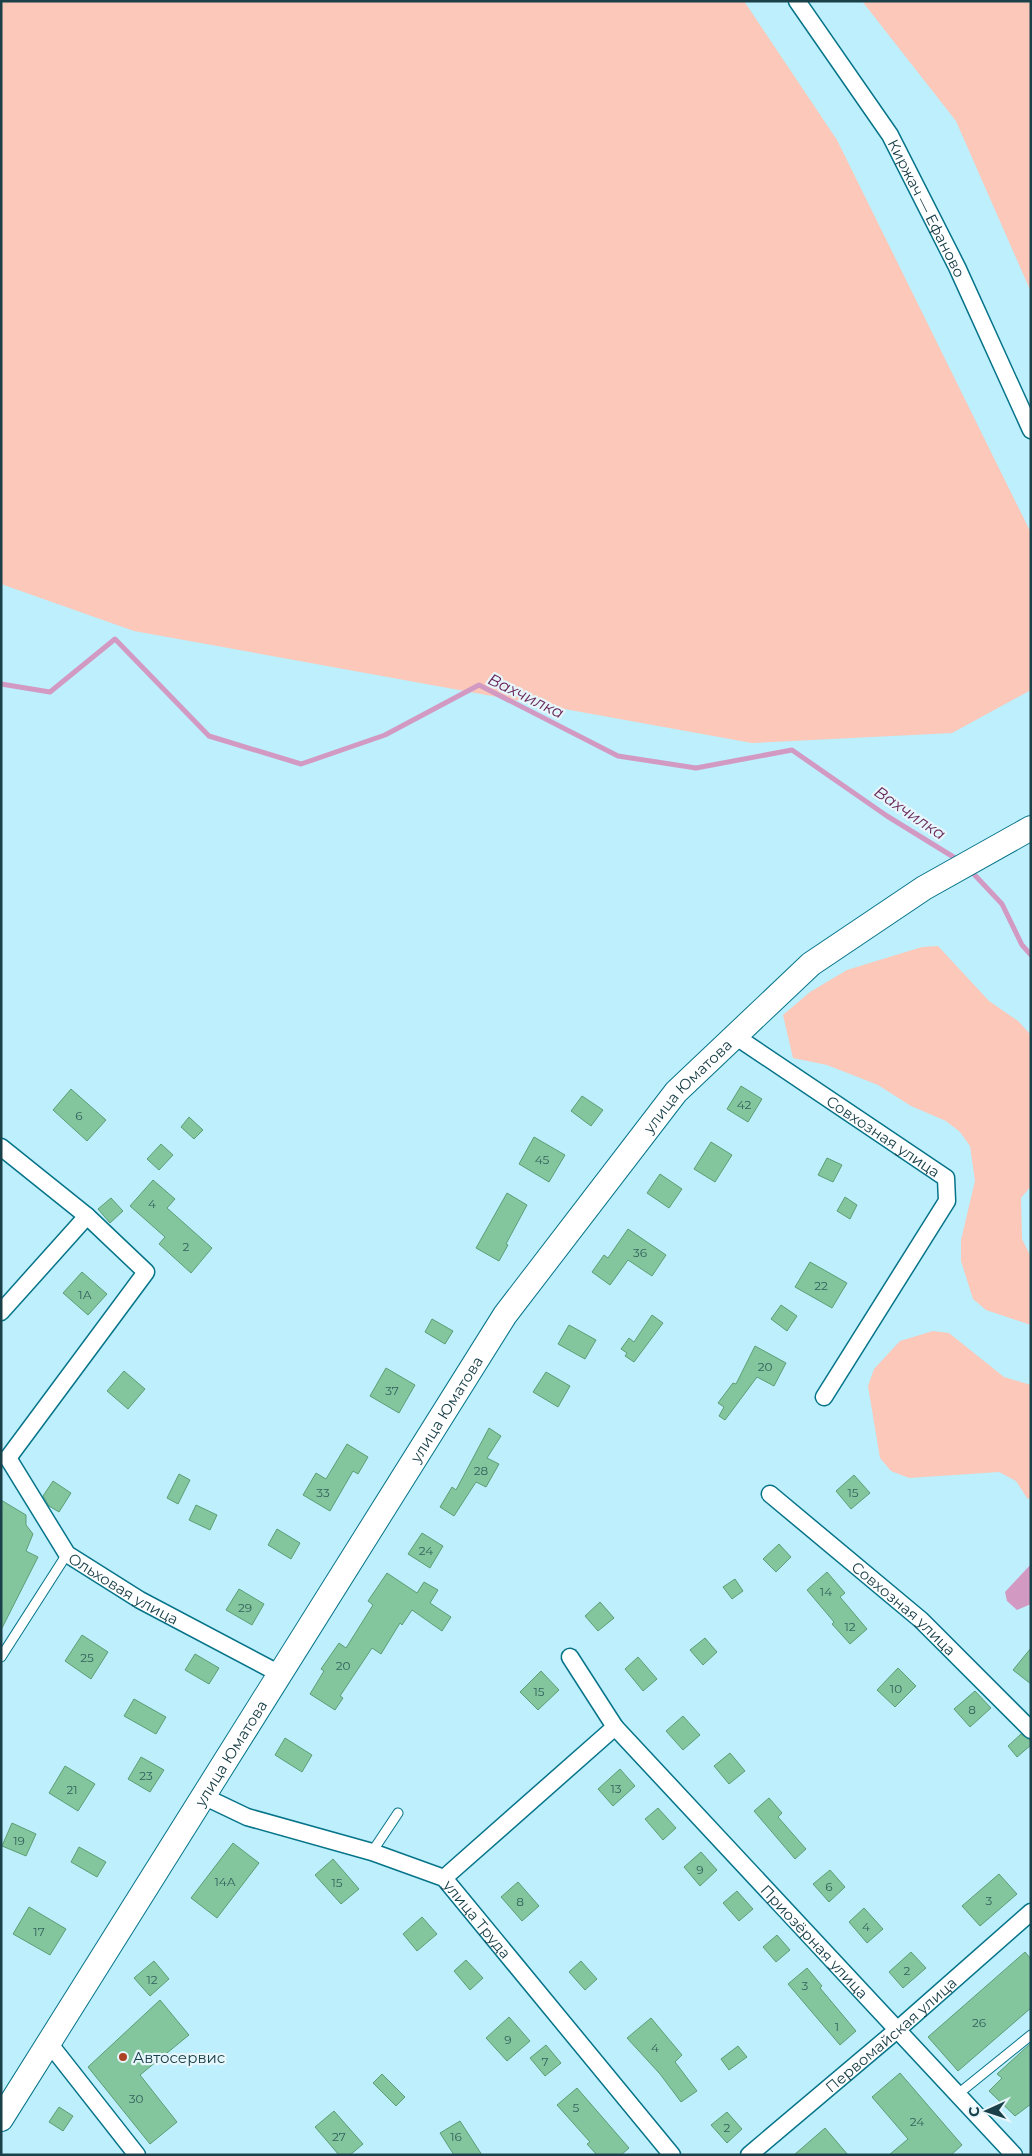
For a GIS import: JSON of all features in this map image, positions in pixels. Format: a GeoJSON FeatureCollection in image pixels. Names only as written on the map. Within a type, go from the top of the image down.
{"type":"FeatureCollection","features":[{"type":"Feature","properties":{"kind":"main road","name":"улица Юматова"},"geometry":{"type":"LineString","coordinates":[[1,2119],[505,1315],[676,1092],[811,964],[924,888],[1031,828]]}},
{"type":"Feature","properties":{"kind":"street","name":"Киржач — Ефаново"},"geometry":{"type":"LineString","coordinates":[[797,1],[890,134],[958,267],[1031,430]]}},
{"type":"Feature","properties":{"kind":"street","name":"Совхозная улица"},"geometry":{"type":"LineString","coordinates":[[735,1036],[946,1178],[946,1201],[824,1397]]}},
{"type":"Feature","properties":{"kind":"street"},"geometry":{"type":"LineString","coordinates":[[1,1147],[87,1216],[146,1272],[5,1456]]}},
{"type":"Feature","properties":{"kind":"street"},"geometry":{"type":"LineString","coordinates":[[1,1312],[87,1216]]}},
{"type":"Feature","properties":{"kind":"street","name":"Ольховая улица"},"geometry":{"type":"LineString","coordinates":[[5,1456],[67,1554],[140,1600],[280,1674]]}},
{"type":"Feature","properties":{"kind":"street","name":"Совхозная улица"},"geometry":{"type":"LineString","coordinates":[[770,1494],[921,1620],[1031,1730]]}},
{"type":"Feature","properties":{"kind":"street","name":"Приозёрная улица"},"geometry":{"type":"LineString","coordinates":[[570,1657],[615,1727],[1014,2155]]}},
{"type":"Feature","properties":{"kind":"street"},"geometry":{"type":"LineString","coordinates":[[444,1878],[615,1727]]}},
{"type":"Feature","properties":{"kind":"street","name":"улица Труда"},"geometry":{"type":"LineString","coordinates":[[203,1796],[247,1817],[372,1852],[444,1878],[672,2155]]}},
{"type":"Feature","properties":{"kind":"street","name":"Первомайская улица"},"geometry":{"type":"LineString","coordinates":[[749,2155],[897,2030],[1031,1912]]}},
{"type":"Feature","properties":{"kind":"street"},"geometry":{"type":"LineString","coordinates":[[48,2042],[137,2155]]}},
{"type":"Feature","properties":{"kind":"lane"},"geometry":{"type":"LineString","coordinates":[[1,1657],[67,1554]]}},
{"type":"Feature","properties":{"kind":"lane"},"geometry":{"type":"LineString","coordinates":[[372,1852],[398,1813]]}},
{"type":"Feature","properties":{"kind":"lane"},"geometry":{"type":"LineString","coordinates":[[958,2094],[1031,2035]]}},
{"type":"Feature","properties":{"kind":"shaded area"},"geometry":{"type":"Polygon","coordinates":[[[3,1],[744,1],[837,140],[1031,533],[1031,690],[952,733],[752,743],[134,631],[1,584],[1,3],[3,1]]]}},
{"type":"Feature","properties":{"kind":"shaded area"},"geometry":{"type":"Polygon","coordinates":[[[862,1],[1031,1],[1031,292],[956,121],[862,1]]]}},
{"type":"Feature","properties":{"kind":"shaded area"},"geometry":{"type":"Polygon","coordinates":[[[938,946],[989,1001],[1018,1021],[1031,1035],[1031,1186],[1021,1198],[1022,1239],[1031,1257],[1031,1325],[986,1310],[973,1299],[961,1261],[961,1240],[975,1181],[970,1146],[960,1132],[946,1121],[911,1106],[878,1085],[827,1065],[793,1058],[783,1015],[810,992],[847,970],[922,947],[938,946]]]}},
{"type":"Feature","properties":{"kind":"shaded area"},"geometry":{"type":"Polygon","coordinates":[[[933,1331],[949,1333],[1004,1377],[1031,1385],[1031,1500],[1027,1498],[1016,1481],[999,1472],[909,1478],[891,1471],[880,1458],[868,1386],[874,1369],[900,1341],[933,1331]]]}},
{"type":"Feature","properties":{"kind":"shaded area"},"geometry":{"type":"Polygon","coordinates":[[[1031,1564],[1031,1604],[1017,1610],[1007,1601],[1005,1592],[1031,1564]]]}},
{"type":"Feature","properties":{"kind":"building"},"geometry":{"type":"Polygon","coordinates":[[[741,1086],[762,1099],[748,1122],[727,1109],[741,1086]]]}},
{"type":"Feature","properties":{"kind":"building"},"geometry":{"type":"Polygon","coordinates":[[[71,1089],[106,1120],[87,1141],[53,1110],[71,1089]]]}},
{"type":"Feature","properties":{"kind":"building"},"geometry":{"type":"Polygon","coordinates":[[[582,1096],[603,1110],[591,1126],[571,1111],[582,1096]]]}},
{"type":"Feature","properties":{"kind":"building"},"geometry":{"type":"Polygon","coordinates":[[[189,1117],[203,1130],[194,1139],[181,1127],[189,1117]]]}},
{"type":"Feature","properties":{"kind":"building"},"geometry":{"type":"Polygon","coordinates":[[[534,1137],[565,1155],[549,1182],[519,1164],[534,1137]]]}},
{"type":"Feature","properties":{"kind":"building"},"geometry":{"type":"Polygon","coordinates":[[[711,1142],[732,1155],[715,1182],[694,1169],[711,1142]]]}},
{"type":"Feature","properties":{"kind":"building"},"geometry":{"type":"Polygon","coordinates":[[[161,1144],[173,1155],[159,1170],[147,1159],[161,1144]]]}},
{"type":"Feature","properties":{"kind":"building"},"geometry":{"type":"Polygon","coordinates":[[[827,1158],[842,1165],[833,1182],[818,1175],[827,1158]]]}},
{"type":"Feature","properties":{"kind":"building"},"geometry":{"type":"Polygon","coordinates":[[[660,1174],[682,1189],[669,1208],[647,1193],[660,1174]]]}},
{"type":"Feature","properties":{"kind":"building"},"geometry":{"type":"Polygon","coordinates":[[[153,1180],[175,1199],[167,1208],[212,1248],[191,1273],[159,1244],[165,1237],[130,1206],[153,1180]]]}},
{"type":"Feature","properties":{"kind":"building"},"geometry":{"type":"Polygon","coordinates":[[[507,1193],[527,1205],[499,1261],[476,1248],[507,1193]]]}},
{"type":"Feature","properties":{"kind":"building"},"geometry":{"type":"Polygon","coordinates":[[[845,1197],[857,1205],[850,1219],[837,1211],[845,1197]]]}},
{"type":"Feature","properties":{"kind":"building"},"geometry":{"type":"Polygon","coordinates":[[[111,1198],[123,1211],[110,1223],[98,1209],[111,1198]]]}},
{"type":"Feature","properties":{"kind":"building"},"geometry":{"type":"Polygon","coordinates":[[[628,1229],[666,1255],[652,1276],[628,1260],[610,1285],[592,1272],[604,1255],[608,1258],[628,1229]]]}},
{"type":"Feature","properties":{"kind":"building"},"geometry":{"type":"Polygon","coordinates":[[[810,1262],[847,1283],[832,1308],[795,1287],[810,1262]]]}},
{"type":"Feature","properties":{"kind":"building"},"geometry":{"type":"Polygon","coordinates":[[[82,1272],[107,1294],[88,1315],[63,1293],[82,1272]]]}},
{"type":"Feature","properties":{"kind":"building"},"geometry":{"type":"Polygon","coordinates":[[[781,1305],[797,1316],[787,1331],[771,1319],[781,1305]]]}},
{"type":"Feature","properties":{"kind":"building"},"geometry":{"type":"Polygon","coordinates":[[[652,1315],[663,1323],[634,1362],[625,1356],[627,1353],[621,1349],[629,1338],[634,1342],[652,1315]]]}},
{"type":"Feature","properties":{"kind":"building"},"geometry":{"type":"Polygon","coordinates":[[[432,1319],[453,1331],[445,1344],[425,1332],[432,1319]]]}},
{"type":"Feature","properties":{"kind":"building"},"geometry":{"type":"Polygon","coordinates":[[[569,1325],[596,1340],[585,1359],[558,1344],[569,1325]]]}},
{"type":"Feature","properties":{"kind":"building"},"geometry":{"type":"Polygon","coordinates":[[[755,1346],[786,1363],[774,1386],[757,1377],[725,1420],[719,1416],[724,1407],[718,1403],[733,1383],[736,1384],[755,1346]]]}},
{"type":"Feature","properties":{"kind":"building"},"geometry":{"type":"Polygon","coordinates":[[[386,1368],[415,1385],[399,1413],[370,1396],[386,1368]]]}},
{"type":"Feature","properties":{"kind":"building"},"geometry":{"type":"Polygon","coordinates":[[[124,1371],[145,1389],[128,1409],[107,1391],[124,1371]]]}},
{"type":"Feature","properties":{"kind":"building"},"geometry":{"type":"Polygon","coordinates":[[[546,1372],[570,1386],[558,1407],[533,1392],[546,1372]]]}},
{"type":"Feature","properties":{"kind":"building"},"geometry":{"type":"Polygon","coordinates":[[[489,1428],[501,1436],[487,1458],[499,1464],[486,1487],[476,1482],[454,1516],[440,1507],[452,1487],[456,1490],[489,1428]]]}},
{"type":"Feature","properties":{"kind":"building"},"geometry":{"type":"Polygon","coordinates":[[[347,1444],[368,1457],[358,1474],[353,1471],[330,1511],[303,1495],[316,1473],[326,1479],[347,1444]]]}},
{"type":"Feature","properties":{"kind":"building"},"geometry":{"type":"Polygon","coordinates":[[[179,1474],[190,1480],[178,1504],[167,1498],[179,1474]]]}},
{"type":"Feature","properties":{"kind":"building"},"geometry":{"type":"Polygon","coordinates":[[[854,1475],[870,1493],[851,1509],[836,1491],[854,1475]]]}},
{"type":"Feature","properties":{"kind":"building"},"geometry":{"type":"Polygon","coordinates":[[[53,1481],[71,1493],[59,1512],[49,1506],[43,1496],[53,1481]]]}},
{"type":"Feature","properties":{"kind":"building"},"geometry":{"type":"Polygon","coordinates":[[[1,1500],[26,1515],[26,1525],[33,1534],[26,1551],[38,1557],[1,1630],[1,1500]]]}},
{"type":"Feature","properties":{"kind":"building"},"geometry":{"type":"Polygon","coordinates":[[[196,1505],[217,1515],[210,1530],[189,1520],[196,1505]]]}},
{"type":"Feature","properties":{"kind":"building"},"geometry":{"type":"Polygon","coordinates":[[[277,1529],[300,1543],[291,1559],[268,1545],[277,1529]]]}},
{"type":"Feature","properties":{"kind":"building"},"geometry":{"type":"Polygon","coordinates":[[[422,1533],[443,1546],[430,1568],[408,1554],[422,1533]]]}},
{"type":"Feature","properties":{"kind":"building"},"geometry":{"type":"Polygon","coordinates":[[[779,1544],[791,1557],[776,1572],[763,1559],[779,1544]]]}},
{"type":"Feature","properties":{"kind":"building"},"geometry":{"type":"Polygon","coordinates":[[[827,1572],[845,1593],[840,1597],[867,1629],[850,1644],[832,1624],[834,1622],[807,1590],[827,1572]]]}},
{"type":"Feature","properties":{"kind":"building"},"geometry":{"type":"Polygon","coordinates":[[[387,1573],[417,1593],[424,1582],[438,1590],[430,1603],[451,1617],[442,1631],[412,1610],[402,1625],[400,1623],[381,1654],[372,1648],[340,1696],[343,1698],[335,1710],[310,1694],[324,1671],[321,1669],[339,1643],[346,1648],[373,1605],[368,1601],[387,1573]]]}},
{"type":"Feature","properties":{"kind":"building"},"geometry":{"type":"Polygon","coordinates":[[[735,1579],[743,1591],[732,1599],[723,1587],[735,1579]]]}},
{"type":"Feature","properties":{"kind":"building"},"geometry":{"type":"Polygon","coordinates":[[[239,1589],[264,1604],[252,1625],[226,1610],[239,1589]]]}},
{"type":"Feature","properties":{"kind":"building"},"geometry":{"type":"Polygon","coordinates":[[[600,1602],[614,1618],[598,1631],[585,1616],[600,1602]]]}},
{"type":"Feature","properties":{"kind":"building"},"geometry":{"type":"Polygon","coordinates":[[[82,1635],[108,1652],[91,1679],[65,1661],[82,1635]]]}},
{"type":"Feature","properties":{"kind":"building"},"geometry":{"type":"Polygon","coordinates":[[[705,1638],[717,1652],[703,1665],[690,1650],[705,1638]]]}},
{"type":"Feature","properties":{"kind":"building"},"geometry":{"type":"Polygon","coordinates":[[[1031,1648],[1031,1684],[1013,1670],[1031,1648]]]}},
{"type":"Feature","properties":{"kind":"building"},"geometry":{"type":"Polygon","coordinates":[[[195,1654],[219,1668],[209,1684],[185,1670],[195,1654]]]}},
{"type":"Feature","properties":{"kind":"building"},"geometry":{"type":"Polygon","coordinates":[[[638,1657],[657,1679],[643,1691],[625,1669],[638,1657]]]}},
{"type":"Feature","properties":{"kind":"building"},"geometry":{"type":"Polygon","coordinates":[[[898,1668],[916,1686],[895,1707],[877,1690],[898,1668]]]}},
{"type":"Feature","properties":{"kind":"building"},"geometry":{"type":"Polygon","coordinates":[[[541,1671],[559,1690],[538,1710],[520,1692],[541,1671]]]}},
{"type":"Feature","properties":{"kind":"building"},"geometry":{"type":"Polygon","coordinates":[[[975,1691],[991,1708],[970,1727],[954,1709],[975,1691]]]}},
{"type":"Feature","properties":{"kind":"building"},"geometry":{"type":"Polygon","coordinates":[[[134,1699],[166,1717],[156,1734],[124,1716],[134,1699]]]}},
{"type":"Feature","properties":{"kind":"building"},"geometry":{"type":"Polygon","coordinates":[[[683,1716],[700,1735],[683,1750],[666,1731],[683,1716]]]}},
{"type":"Feature","properties":{"kind":"building"},"geometry":{"type":"Polygon","coordinates":[[[1021,1734],[1030,1740],[1031,1745],[1017,1757],[1008,1746],[1021,1734]]]}},
{"type":"Feature","properties":{"kind":"building"},"geometry":{"type":"Polygon","coordinates":[[[285,1738],[312,1755],[302,1772],[275,1755],[285,1738]]]}},
{"type":"Feature","properties":{"kind":"building"},"geometry":{"type":"Polygon","coordinates":[[[730,1753],[745,1771],[729,1784],[714,1766],[730,1753]]]}},
{"type":"Feature","properties":{"kind":"building"},"geometry":{"type":"Polygon","coordinates":[[[141,1757],[164,1770],[150,1792],[128,1779],[141,1757]]]}},
{"type":"Feature","properties":{"kind":"building"},"geometry":{"type":"Polygon","coordinates":[[[65,1766],[95,1784],[78,1811],[49,1793],[65,1766]]]}},
{"type":"Feature","properties":{"kind":"building"},"geometry":{"type":"Polygon","coordinates":[[[620,1769],[635,1786],[613,1806],[598,1789],[620,1769]]]}},
{"type":"Feature","properties":{"kind":"building"},"geometry":{"type":"Polygon","coordinates":[[[769,1798],[782,1813],[778,1817],[806,1849],[795,1859],[754,1811],[769,1798]]]}},
{"type":"Feature","properties":{"kind":"building"},"geometry":{"type":"Polygon","coordinates":[[[658,1808],[676,1828],[663,1840],[645,1819],[658,1808]]]}},
{"type":"Feature","properties":{"kind":"building"},"geometry":{"type":"Polygon","coordinates":[[[12,1823],[36,1834],[26,1856],[2,1846],[12,1823]]]}},
{"type":"Feature","properties":{"kind":"building"},"geometry":{"type":"Polygon","coordinates":[[[233,1843],[259,1863],[217,1918],[191,1898],[233,1843]]]}},
{"type":"Feature","properties":{"kind":"building"},"geometry":{"type":"Polygon","coordinates":[[[79,1847],[106,1862],[97,1877],[71,1862],[79,1847]]]}},
{"type":"Feature","properties":{"kind":"building"},"geometry":{"type":"Polygon","coordinates":[[[701,1852],[717,1870],[700,1886],[684,1867],[701,1852]]]}},
{"type":"Feature","properties":{"kind":"building"},"geometry":{"type":"Polygon","coordinates":[[[333,1859],[359,1889],[341,1904],[315,1875],[333,1859]]]}},
{"type":"Feature","properties":{"kind":"building"},"geometry":{"type":"Polygon","coordinates":[[[830,1870],[845,1887],[829,1902],[813,1884],[830,1870]]]}},
{"type":"Feature","properties":{"kind":"building"},"geometry":{"type":"Polygon","coordinates":[[[999,1874],[1017,1894],[980,1926],[962,1906],[999,1874]]]}},
{"type":"Feature","properties":{"kind":"building"},"geometry":{"type":"Polygon","coordinates":[[[518,1882],[539,1906],[522,1921],[501,1897],[518,1882]]]}},
{"type":"Feature","properties":{"kind":"building"},"geometry":{"type":"Polygon","coordinates":[[[737,1891],[753,1909],[739,1921],[723,1903],[737,1891]]]}},
{"type":"Feature","properties":{"kind":"building"},"geometry":{"type":"Polygon","coordinates":[[[29,1907],[66,1929],[50,1955],[13,1934],[29,1907]]]}},
{"type":"Feature","properties":{"kind":"building"},"geometry":{"type":"Polygon","coordinates":[[[864,1908],[883,1929],[867,1943],[849,1922],[864,1908]]]}},
{"type":"Feature","properties":{"kind":"building"},"geometry":{"type":"Polygon","coordinates":[[[422,1917],[437,1934],[417,1951],[403,1934],[422,1917]]]}},
{"type":"Feature","properties":{"kind":"building"},"geometry":{"type":"Polygon","coordinates":[[[777,1935],[790,1950],[776,1962],[763,1947],[777,1935]]]}},
{"type":"Feature","properties":{"kind":"building"},"geometry":{"type":"Polygon","coordinates":[[[911,1952],[926,1968],[903,1988],[889,1972],[911,1952]]]}},
{"type":"Feature","properties":{"kind":"building"},"geometry":{"type":"Polygon","coordinates":[[[1025,1952],[1031,1959],[1031,2008],[958,2071],[928,2037],[1025,1952]]]}},
{"type":"Feature","properties":{"kind":"building"},"geometry":{"type":"Polygon","coordinates":[[[466,1960],[483,1978],[470,1990],[454,1971],[466,1960]]]}},
{"type":"Feature","properties":{"kind":"building"},"geometry":{"type":"Polygon","coordinates":[[[154,1961],[169,1979],[150,1996],[134,1978],[154,1961]]]}},
{"type":"Feature","properties":{"kind":"building"},"geometry":{"type":"Polygon","coordinates":[[[581,1961],[597,1979],[585,1990],[569,1972],[581,1961]]]}},
{"type":"Feature","properties":{"kind":"building"},"geometry":{"type":"Polygon","coordinates":[[[807,1968],[822,1986],[820,1988],[856,2031],[840,2045],[788,1984],[807,1968]]]}},
{"type":"Feature","properties":{"kind":"building"},"geometry":{"type":"Polygon","coordinates":[[[160,2000],[189,2035],[140,2075],[177,2122],[150,2144],[88,2067],[160,2000]]]}},
{"type":"Feature","properties":{"kind":"building"},"geometry":{"type":"Polygon","coordinates":[[[509,2017],[530,2041],[507,2061],[486,2038],[509,2017]]]}},
{"type":"Feature","properties":{"kind":"building"},"geometry":{"type":"Polygon","coordinates":[[[651,2018],[682,2055],[675,2062],[697,2091],[681,2102],[660,2074],[627,2038],[651,2018]]]}},
{"type":"Feature","properties":{"kind":"building"},"geometry":{"type":"Polygon","coordinates":[[[1031,2043],[1031,2104],[1015,2116],[989,2091],[1002,2078],[997,2074],[1031,2043]]]}},
{"type":"Feature","properties":{"kind":"building"},"geometry":{"type":"Polygon","coordinates":[[[546,2045],[561,2063],[545,2076],[530,2058],[546,2045]]]}},
{"type":"Feature","properties":{"kind":"building"},"geometry":{"type":"Polygon","coordinates":[[[738,2046],[747,2057],[729,2070],[721,2059],[738,2046]]]}},
{"type":"Feature","properties":{"kind":"building"},"geometry":{"type":"Polygon","coordinates":[[[900,2073],[962,2145],[951,2155],[889,2155],[908,2139],[872,2097],[900,2073]]]}},
{"type":"Feature","properties":{"kind":"building"},"geometry":{"type":"Polygon","coordinates":[[[382,2074],[405,2097],[396,2106],[373,2083],[382,2074]]]}},
{"type":"Feature","properties":{"kind":"building"},"geometry":{"type":"Polygon","coordinates":[[[577,2088],[629,2148],[621,2155],[597,2155],[587,2144],[590,2142],[557,2105],[577,2088]]]}},
{"type":"Feature","properties":{"kind":"building"},"geometry":{"type":"Polygon","coordinates":[[[59,2107],[73,2116],[63,2131],[49,2122],[59,2107]]]}},
{"type":"Feature","properties":{"kind":"building"},"geometry":{"type":"Polygon","coordinates":[[[334,2111],[363,2144],[350,2155],[339,2155],[315,2127],[334,2111]]]}},
{"type":"Feature","properties":{"kind":"building"},"geometry":{"type":"Polygon","coordinates":[[[727,2112],[742,2129],[727,2143],[711,2125],[727,2112]]]}},
{"type":"Feature","properties":{"kind":"building"},"geometry":{"type":"Polygon","coordinates":[[[460,2121],[482,2155],[454,2155],[440,2133],[460,2121]]]}},
{"type":"Feature","properties":{"kind":"building"},"geometry":{"type":"Polygon","coordinates":[[[825,2128],[848,2155],[794,2155],[825,2128]]]}},
{"type":"Feature","properties":{"kind":"waterway","name":"Вахчилка"},"geometry":{"type":"LineString","coordinates":[[1,684],[50,692],[115,639],[209,736],[301,764],[385,735],[479,685],[618,756],[696,768],[792,750],[887,816],[960,861]]}},
{"type":"Feature","properties":{"kind":"waterway","name":"Вахчилка"},"geometry":{"type":"LineString","coordinates":[[970,870],[1002,904],[1022,945],[1031,955]]}},
{"type":"Feature","properties":{"kind":"place","name":"Автосервис"},"geometry":{"type":"Point","coordinates":[123,2057]}}]}
